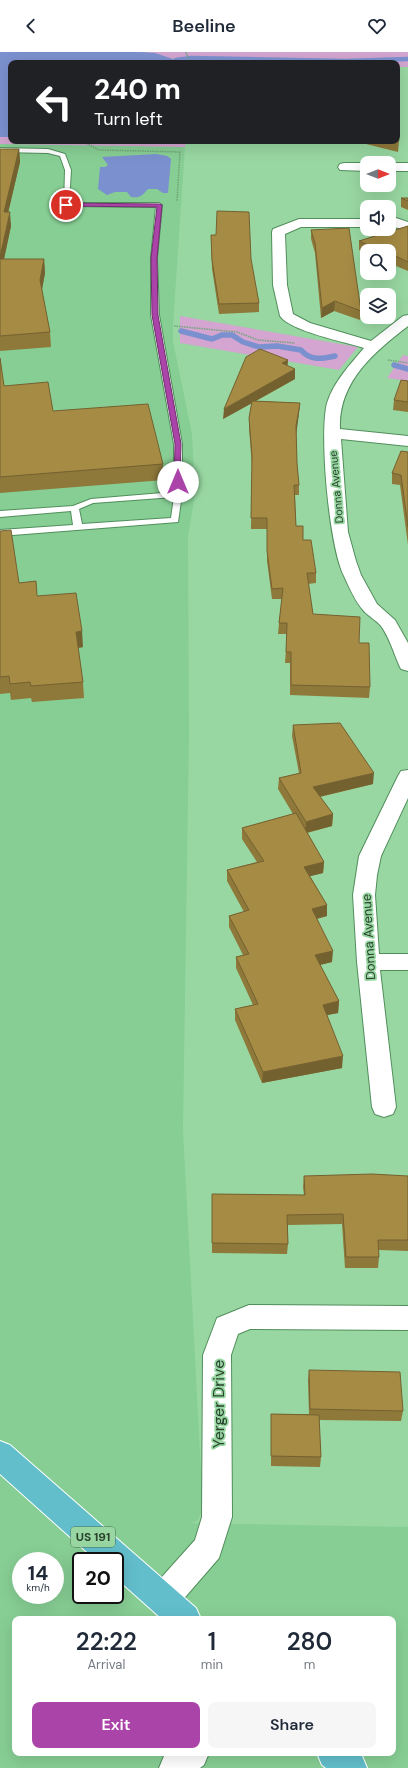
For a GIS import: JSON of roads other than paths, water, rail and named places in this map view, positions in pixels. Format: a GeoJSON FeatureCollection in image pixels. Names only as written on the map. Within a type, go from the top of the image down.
{"type":"FeatureCollection","features":[{"type":"Feature","properties":{"kind":"highway","name":"US 191"},"geometry":{"type":"LineString","coordinates":[[0,1455],[182,1616]]}},
{"type":"Feature","properties":{"kind":"highway"},"geometry":{"type":"LineString","coordinates":[[337,1756],[350,1768]]}},
{"type":"Feature","properties":{"kind":"street"},"geometry":{"type":"LineString","coordinates":[[344,167],[360,167]]}},
{"type":"Feature","properties":{"kind":"street"},"geometry":{"type":"LineString","coordinates":[[396,167],[408,167]]}},
{"type":"Feature","properties":{"kind":"street"},"geometry":{"type":"LineString","coordinates":[[396,222],[408,226]]}},
{"type":"Feature","properties":{"kind":"street"},"geometry":{"type":"LineString","coordinates":[[360,223],[299,223],[278,232],[281,298],[288,316],[305,326],[368,351]]}},
{"type":"Feature","properties":{"kind":"street","name":"Donna Avenue"},"geometry":{"type":"LineString","coordinates":[[408,319],[368,351],[342,384],[332,420],[340,532],[347,561],[352,575],[370,607],[389,624],[408,665]]}},
{"type":"Feature","properties":{"kind":"street"},"geometry":{"type":"LineString","coordinates":[[332,433],[408,441]]}},
{"type":"Feature","properties":{"kind":"street","name":"Donna Avenue"},"geometry":{"type":"LineString","coordinates":[[384,1107],[368,962],[364,895],[370,856],[408,776]]}},
{"type":"Feature","properties":{"kind":"street"},"geometry":{"type":"LineString","coordinates":[[368,962],[408,962]]}},
{"type":"Feature","properties":{"kind":"street","name":"Yerger Drive"},"geometry":{"type":"LineString","coordinates":[[163,1599],[208,1548],[218,1517],[216,1355],[227,1326],[249,1317],[408,1318]]}},
{"type":"Feature","properties":{"kind":"street"},"geometry":{"type":"LineString","coordinates":[[176,1768],[189,1756]]}},
{"type":"Feature","properties":{"kind":"lane"},"geometry":{"type":"LineString","coordinates":[[0,150],[48,151],[63,155],[68,170],[66,205],[159,205],[154,258],[155,315],[178,444],[178,494],[175,520],[0,533]]}},
{"type":"Feature","properties":{"kind":"lane"},"geometry":{"type":"LineString","coordinates":[[0,514],[75,508],[91,501],[178,494]]}},
{"type":"Feature","properties":{"kind":"lane"},"geometry":{"type":"LineString","coordinates":[[75,508],[78,528]]}},
{"type":"Feature","properties":{"kind":"water"},"geometry":{"type":"Polygon","coordinates":[[[0,52],[141,52],[155,53],[176,60],[8,60],[8,137],[0,137],[0,52]]]}},
{"type":"Feature","properties":{"kind":"water"},"geometry":{"type":"Polygon","coordinates":[[[156,154],[167,156],[171,159],[168,193],[163,193],[157,189],[148,189],[141,196],[131,197],[127,192],[115,192],[107,195],[98,189],[100,167],[105,167],[108,165],[102,157],[156,154]]]}},
{"type":"Feature","properties":{"kind":"waterway"},"geometry":{"type":"LineString","coordinates":[[176,60],[191,58],[294,60]]}},
{"type":"Feature","properties":{"kind":"waterway"},"geometry":{"type":"LineString","coordinates":[[376,60],[408,59]]}},
{"type":"Feature","properties":{"kind":"waterway"},"geometry":{"type":"LineString","coordinates":[[181,331],[212,339],[222,335],[232,335],[243,342],[259,347],[277,346],[301,350],[312,358],[335,356]]}},
{"type":"Feature","properties":{"kind":"waterway"},"geometry":{"type":"LineString","coordinates":[[394,365],[408,369]]}}]}
